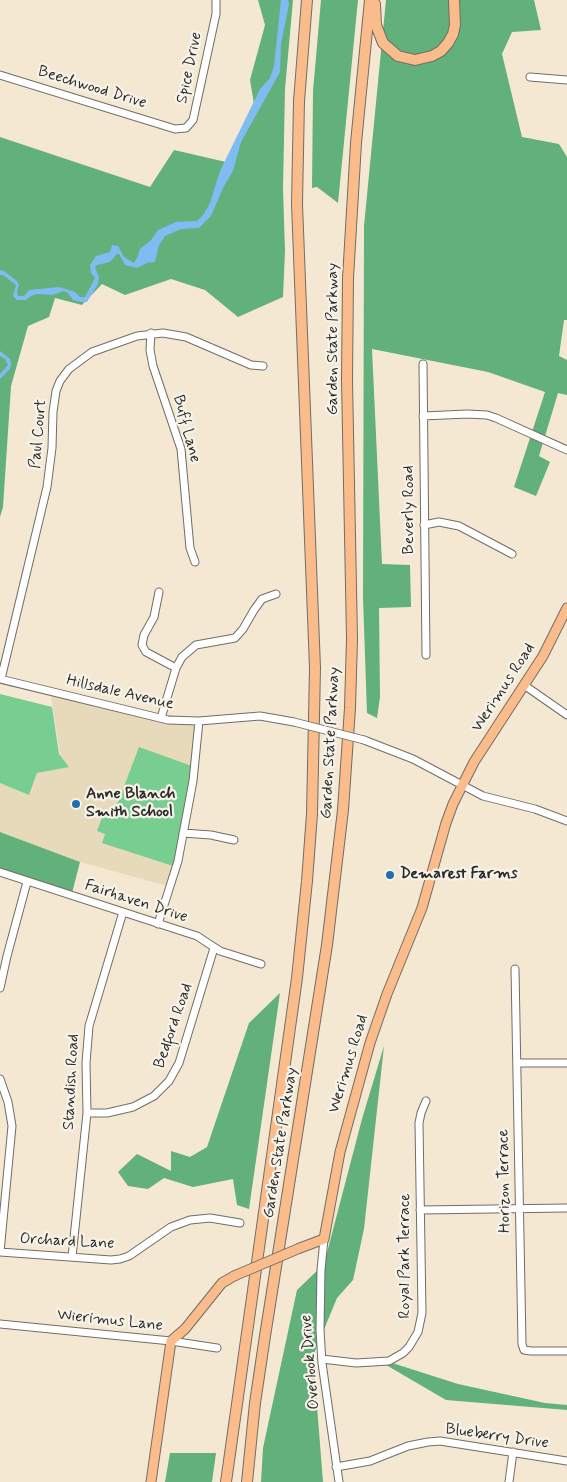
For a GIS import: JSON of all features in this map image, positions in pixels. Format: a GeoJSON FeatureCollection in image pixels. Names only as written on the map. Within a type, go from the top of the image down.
{"type":"FeatureCollection","features":[{"type":"Feature","properties":{"kind":"highway","name":"Garden State Parkway"},"geometry":{"type":"LineString","coordinates":[[226,1482],[297,978],[307,881],[312,805],[315,668],[297,204],[300,102],[307,0]]}},
{"type":"Feature","properties":{"kind":"highway","name":"Garden State Parkway"},"geometry":{"type":"LineString","coordinates":[[247,1482],[253,1420],[265,1336],[327,945],[343,810],[352,648],[347,371],[348,278],[356,143],[370,0]]}},
{"type":"Feature","properties":{"kind":"highway"},"geometry":{"type":"LineString","coordinates":[[375,0],[376,25],[383,43],[398,56],[415,60],[432,56],[441,51],[448,43],[455,25],[454,0]]}},
{"type":"Feature","properties":{"kind":"main road","name":"Werimus Road"},"geometry":{"type":"LineString","coordinates":[[324,1239],[340,1152],[370,1042],[387,994],[422,908],[446,823],[461,786],[474,762],[543,656],[567,608]]}},
{"type":"Feature","properties":{"kind":"main road"},"geometry":{"type":"LineString","coordinates":[[151,1482],[171,1341],[185,1329],[222,1283],[234,1276],[324,1239]]}},
{"type":"Feature","properties":{"kind":"street","name":"Spice Drive"},"geometry":{"type":"LineString","coordinates":[[175,129],[186,128],[193,120],[216,14],[216,0]]}},
{"type":"Feature","properties":{"kind":"street","name":"Beechwood Drive"},"geometry":{"type":"LineString","coordinates":[[0,75],[175,129]]}},
{"type":"Feature","properties":{"kind":"street"},"geometry":{"type":"LineString","coordinates":[[530,77],[567,80]]}},
{"type":"Feature","properties":{"kind":"street","name":"Paul Court"},"geometry":{"type":"LineString","coordinates":[[1,679],[48,487],[52,448],[52,412],[58,386],[69,369],[92,352],[136,336],[151,333],[174,334],[186,337],[251,365],[263,366]]}},
{"type":"Feature","properties":{"kind":"street","name":"Buff Lane"},"geometry":{"type":"LineString","coordinates":[[151,333],[150,350],[153,366],[181,448],[190,548],[195,562]]}},
{"type":"Feature","properties":{"kind":"street","name":"Beverly Road"},"geometry":{"type":"LineString","coordinates":[[423,364],[426,655]]}},
{"type":"Feature","properties":{"kind":"street"},"geometry":{"type":"LineString","coordinates":[[423,416],[487,415],[567,450]]}},
{"type":"Feature","properties":{"kind":"street"},"geometry":{"type":"LineString","coordinates":[[424,525],[439,522],[459,526],[512,554]]}},
{"type":"Feature","properties":{"kind":"street"},"geometry":{"type":"LineString","coordinates":[[159,592],[154,617],[144,635],[142,645],[146,652],[176,668]]}},
{"type":"Feature","properties":{"kind":"street"},"geometry":{"type":"LineString","coordinates":[[161,718],[176,668],[182,657],[196,645],[235,638],[239,635],[262,599],[276,594]]}},
{"type":"Feature","properties":{"kind":"street","name":"Hillsdale Avenue"},"geometry":{"type":"LineString","coordinates":[[1,679],[161,718],[199,721],[260,716],[294,722],[364,740],[413,759],[483,796],[535,809],[567,821]]}},
{"type":"Feature","properties":{"kind":"street"},"geometry":{"type":"LineString","coordinates":[[524,685],[567,715]]}},
{"type":"Feature","properties":{"kind":"street"},"geometry":{"type":"LineString","coordinates":[[158,924],[176,870],[196,758],[199,721]]}},
{"type":"Feature","properties":{"kind":"street"},"geometry":{"type":"LineString","coordinates":[[183,833],[211,835],[234,840]]}},
{"type":"Feature","properties":{"kind":"street","name":"Fairhaven Drive"},"geometry":{"type":"LineString","coordinates":[[0,872],[197,936],[214,948],[261,964]]}},
{"type":"Feature","properties":{"kind":"street"},"geometry":{"type":"LineString","coordinates":[[0,988],[27,882]]}},
{"type":"Feature","properties":{"kind":"street","name":"Standish Road"},"geometry":{"type":"LineString","coordinates":[[72,1257],[87,1113],[86,1063],[89,1026],[123,912]]}},
{"type":"Feature","properties":{"kind":"street","name":"Bedford Road"},"geometry":{"type":"LineString","coordinates":[[87,1113],[106,1113],[133,1107],[154,1096],[169,1081],[179,1063],[214,948]]}},
{"type":"Feature","properties":{"kind":"street","name":"Horizon Terrace"},"geometry":{"type":"LineString","coordinates":[[515,969],[518,1209],[523,1347],[524,1350],[531,1351],[567,1351]]}},
{"type":"Feature","properties":{"kind":"street"},"geometry":{"type":"LineString","coordinates":[[517,1063],[567,1063]]}},
{"type":"Feature","properties":{"kind":"street"},"geometry":{"type":"LineString","coordinates":[[0,1080],[11,1115],[12,1138],[0,1252]]}},
{"type":"Feature","properties":{"kind":"street","name":"Royal Park Terrace"},"geometry":{"type":"LineString","coordinates":[[322,1359],[356,1363],[386,1362],[403,1353],[414,1340],[421,1323],[419,1123],[426,1101]]}},
{"type":"Feature","properties":{"kind":"street"},"geometry":{"type":"LineString","coordinates":[[420,1210],[567,1208]]}},
{"type":"Feature","properties":{"kind":"street","name":"Orchard Lane"},"geometry":{"type":"LineString","coordinates":[[0,1252],[111,1260],[129,1256],[171,1227],[190,1220],[210,1218],[240,1223]]}},
{"type":"Feature","properties":{"kind":"street","name":"Overlook Drive"},"geometry":{"type":"LineString","coordinates":[[324,1239],[320,1300],[322,1359],[339,1482]]}},
{"type":"Feature","properties":{"kind":"street","name":"Wierimus Lane"},"geometry":{"type":"LineString","coordinates":[[0,1324],[171,1341],[217,1348]]}},
{"type":"Feature","properties":{"kind":"street","name":"Blueberry Drive"},"geometry":{"type":"LineString","coordinates":[[336,1467],[364,1463],[408,1446],[440,1441],[567,1461]]}},
{"type":"Feature","properties":{"kind":"street"},"geometry":{"type":"LineString","coordinates":[[510,1482],[513,1452]]}},
{"type":"Feature","properties":{"kind":"shaded area"},"geometry":{"type":"Polygon","coordinates":[[[50,691],[168,720],[199,721],[196,757],[171,887],[80,862],[0,832],[0,783],[29,795],[37,773],[60,754],[50,691]]]}},
{"type":"Feature","properties":{"kind":"green space"},"geometry":{"type":"Polygon","coordinates":[[[258,0],[293,0],[285,89],[283,188],[285,251],[283,297],[238,317],[205,290],[171,279],[125,295],[102,284],[82,305],[55,298],[49,317],[28,326],[11,386],[3,507],[0,517],[0,137],[150,187],[174,150],[226,162],[254,104],[250,80],[265,25],[258,0]]]}},
{"type":"Feature","properties":{"kind":"green space"},"geometry":{"type":"Polygon","coordinates":[[[321,0],[358,0],[338,203],[317,187],[312,188],[313,91],[321,0]]]}},
{"type":"Feature","properties":{"kind":"green space"},"geometry":{"type":"Polygon","coordinates":[[[386,0],[534,0],[541,30],[512,32],[502,54],[522,137],[559,144],[567,157],[567,320],[564,320],[559,356],[567,360],[567,395],[558,393],[539,456],[550,462],[536,496],[514,487],[545,392],[488,372],[372,349],[382,564],[410,565],[411,607],[379,608],[380,697],[377,718],[367,713],[363,598],[364,226],[386,0]]]}},
{"type":"Feature","properties":{"kind":"green space"},"geometry":{"type":"Polygon","coordinates":[[[0,694],[52,707],[59,754],[69,767],[37,773],[29,795],[0,783],[0,694]]]}},
{"type":"Feature","properties":{"kind":"green space"},"geometry":{"type":"Polygon","coordinates":[[[139,747],[192,766],[173,866],[102,843],[105,834],[97,831],[103,815],[112,818],[139,747]]]}},
{"type":"Feature","properties":{"kind":"green space"},"geometry":{"type":"Polygon","coordinates":[[[0,832],[80,862],[71,897],[0,874],[0,832]]]}},
{"type":"Feature","properties":{"kind":"green space"},"geometry":{"type":"Polygon","coordinates":[[[280,993],[249,1209],[237,1205],[233,1179],[193,1187],[164,1178],[148,1189],[128,1186],[118,1172],[137,1154],[171,1171],[171,1151],[190,1157],[207,1147],[249,1023],[280,993]]]}},
{"type":"Feature","properties":{"kind":"green space"},"geometry":{"type":"Polygon","coordinates":[[[384,1046],[364,1229],[353,1280],[337,1298],[313,1356],[323,1482],[261,1482],[263,1448],[297,1290],[324,1264],[362,1119],[384,1046]]]}},
{"type":"Feature","properties":{"kind":"green space"},"geometry":{"type":"Polygon","coordinates":[[[386,1361],[458,1384],[545,1403],[567,1405],[567,1410],[446,1400],[381,1362],[386,1361]]]}},
{"type":"Feature","properties":{"kind":"green space"},"geometry":{"type":"Polygon","coordinates":[[[170,1453],[216,1453],[212,1482],[165,1482],[170,1453]]]}},
{"type":"Feature","properties":{"kind":"water"},"geometry":{"type":"Polygon","coordinates":[[[281,0],[288,0],[289,4],[281,44],[280,72],[241,142],[233,171],[223,188],[211,216],[199,228],[181,229],[165,236],[159,245],[155,262],[147,263],[137,268],[125,265],[119,254],[117,254],[110,262],[97,265],[95,267],[99,277],[98,284],[87,302],[73,300],[64,291],[52,295],[37,294],[26,300],[17,300],[13,296],[16,285],[3,275],[0,275],[0,270],[17,281],[19,285],[18,296],[24,296],[29,290],[59,287],[75,292],[80,297],[85,297],[95,278],[91,273],[90,265],[96,256],[110,252],[112,245],[118,246],[124,257],[134,263],[140,249],[151,240],[158,230],[176,222],[197,221],[203,215],[210,203],[220,171],[260,89],[270,78],[274,66],[281,0]]]}},
{"type":"Feature","properties":{"kind":"water"},"geometry":{"type":"Polygon","coordinates":[[[0,351],[10,359],[11,365],[10,369],[0,379],[0,374],[8,365],[5,359],[0,356],[0,351]]]}},
{"type":"Feature","properties":{"kind":"place","name":"Anne Blanch Smith School"},"geometry":{"type":"Point","coordinates":[76,804]}},
{"type":"Feature","properties":{"kind":"place","name":"Demarest Farms"},"geometry":{"type":"Point","coordinates":[390,875]}}]}
